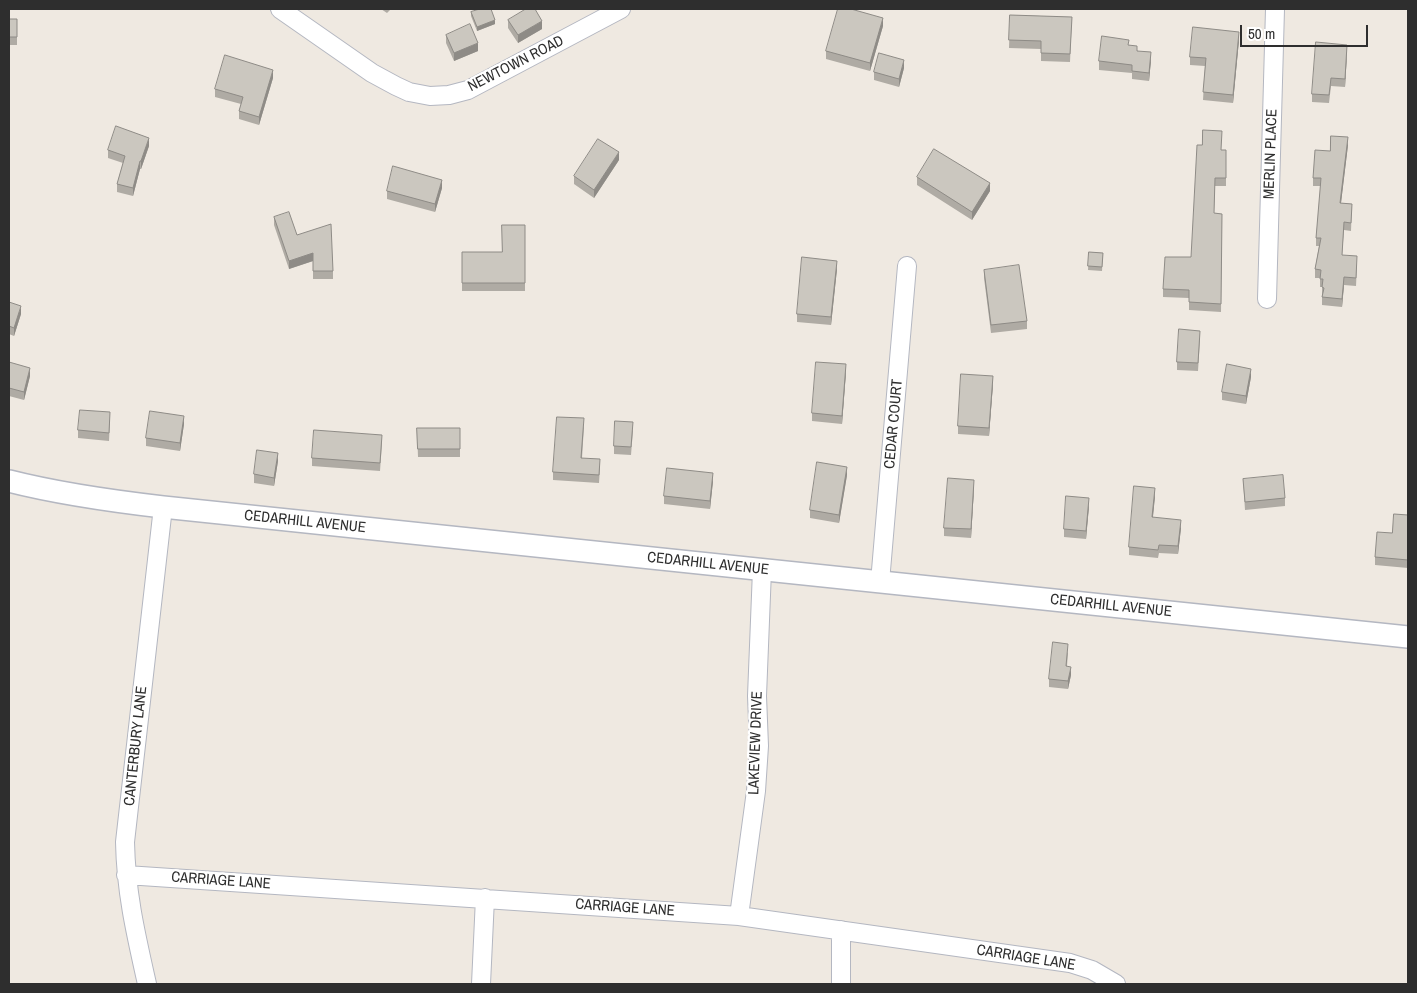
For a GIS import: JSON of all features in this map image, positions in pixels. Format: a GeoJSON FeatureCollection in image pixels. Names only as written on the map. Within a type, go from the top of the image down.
{"type":"FeatureCollection","features":[{"type":"Feature","properties":{"kind":"street","name":"NEWTOWN ROAD"},"geometry":{"type":"LineString","coordinates":[[280,9],[372,74],[410,92],[430,96],[449,95],[468,90],[621,9]]}},
{"type":"Feature","properties":{"kind":"street","name":"MERLIN PLACE"},"geometry":{"type":"LineString","coordinates":[[1267,299],[1275,9]]}},
{"type":"Feature","properties":{"kind":"street","name":"CEDAR COURT"},"geometry":{"type":"LineString","coordinates":[[880,582],[907,266]]}},
{"type":"Feature","properties":{"kind":"street","name":"CEDARHILL AVENUE"},"geometry":{"type":"LineString","coordinates":[[9,481],[113,502],[1408,637]]}},
{"type":"Feature","properties":{"kind":"street","name":"CANTERBURY LANE"},"geometry":{"type":"LineString","coordinates":[[147,984],[130,908],[125,842],[163,507]]}},
{"type":"Feature","properties":{"kind":"street","name":"LAKEVIEW DRIVE"},"geometry":{"type":"LineString","coordinates":[[739,916],[759,746],[757,696],[762,570]]}},
{"type":"Feature","properties":{"kind":"street","name":"CARRIAGE LANE"},"geometry":{"type":"LineString","coordinates":[[126,875],[739,916],[1070,963],[1092,970],[1116,984]]}},
{"type":"Feature","properties":{"kind":"street"},"geometry":{"type":"LineString","coordinates":[[481,984],[485,898]]}},
{"type":"Feature","properties":{"kind":"street"},"geometry":{"type":"LineString","coordinates":[[841,930],[841,984]]}},
{"type":"Feature","properties":{"kind":"building"},"geometry":{"type":"Polygon","coordinates":[[[480,9],[491,9],[495,20],[477,27],[471,12],[480,9]]]}},
{"type":"Feature","properties":{"kind":"building"},"geometry":{"type":"Polygon","coordinates":[[[526,9],[535,9],[542,21],[518,35],[508,20],[526,9]]]}},
{"type":"Feature","properties":{"kind":"building"},"geometry":{"type":"Polygon","coordinates":[[[838,9],[851,9],[883,18],[870,63],[826,51],[838,9]]]}},
{"type":"Feature","properties":{"kind":"building"},"geometry":{"type":"Polygon","coordinates":[[[1010,15],[1072,17],[1070,54],[1041,53],[1041,41],[1009,40],[1010,15]]]}},
{"type":"Feature","properties":{"kind":"building"},"geometry":{"type":"Polygon","coordinates":[[[9,19],[17,19],[17,37],[9,37],[9,19]]]}},
{"type":"Feature","properties":{"kind":"building"},"geometry":{"type":"Polygon","coordinates":[[[470,24],[478,43],[454,53],[446,35],[470,24]]]}},
{"type":"Feature","properties":{"kind":"building"},"geometry":{"type":"Polygon","coordinates":[[[1193,27],[1239,32],[1233,95],[1203,92],[1206,58],[1190,57],[1193,27]]]}},
{"type":"Feature","properties":{"kind":"building"},"geometry":{"type":"Polygon","coordinates":[[[1102,36],[1129,40],[1128,45],[1137,46],[1137,51],[1151,52],[1149,73],[1132,71],[1132,65],[1099,61],[1102,36]]]}},
{"type":"Feature","properties":{"kind":"building"},"geometry":{"type":"Polygon","coordinates":[[[1316,42],[1347,45],[1345,79],[1331,78],[1329,95],[1312,94],[1316,42]]]}},
{"type":"Feature","properties":{"kind":"building"},"geometry":{"type":"Polygon","coordinates":[[[879,53],[904,60],[899,79],[874,72],[879,53]]]}},
{"type":"Feature","properties":{"kind":"building"},"geometry":{"type":"Polygon","coordinates":[[[225,55],[273,70],[259,117],[239,111],[243,97],[215,89],[225,55]]]}},
{"type":"Feature","properties":{"kind":"building"},"geometry":{"type":"Polygon","coordinates":[[[116,126],[149,138],[140,161],[133,188],[117,184],[125,156],[108,150],[116,126]]]}},
{"type":"Feature","properties":{"kind":"building"},"geometry":{"type":"Polygon","coordinates":[[[1203,130],[1222,131],[1221,150],[1226,150],[1226,178],[1215,178],[1214,213],[1222,214],[1221,304],[1189,302],[1189,290],[1163,289],[1165,257],[1191,257],[1197,145],[1202,145],[1203,130]]]}},
{"type":"Feature","properties":{"kind":"building"},"geometry":{"type":"Polygon","coordinates":[[[1331,136],[1348,137],[1340,203],[1352,204],[1351,223],[1344,222],[1342,255],[1357,256],[1356,278],[1344,277],[1342,299],[1322,297],[1324,288],[1322,287],[1323,279],[1320,279],[1321,270],[1315,269],[1321,238],[1316,238],[1321,178],[1313,178],[1315,150],[1330,151],[1331,136]]]}},
{"type":"Feature","properties":{"kind":"building"},"geometry":{"type":"Polygon","coordinates":[[[598,139],[619,152],[594,190],[574,176],[598,139]]]}},
{"type":"Feature","properties":{"kind":"building"},"geometry":{"type":"Polygon","coordinates":[[[934,149],[990,183],[972,212],[917,177],[934,149]]]}},
{"type":"Feature","properties":{"kind":"building"},"geometry":{"type":"Polygon","coordinates":[[[393,166],[442,180],[435,204],[387,191],[393,166]]]}},
{"type":"Feature","properties":{"kind":"building"},"geometry":{"type":"Polygon","coordinates":[[[289,212],[297,235],[331,224],[333,271],[313,271],[313,253],[289,261],[274,217],[289,212]]]}},
{"type":"Feature","properties":{"kind":"building"},"geometry":{"type":"Polygon","coordinates":[[[502,225],[525,225],[525,283],[462,283],[462,252],[502,252],[502,225]]]}},
{"type":"Feature","properties":{"kind":"building"},"geometry":{"type":"Polygon","coordinates":[[[1089,252],[1103,253],[1102,267],[1088,266],[1089,252]]]}},
{"type":"Feature","properties":{"kind":"building"},"geometry":{"type":"Polygon","coordinates":[[[802,257],[837,261],[831,317],[797,314],[802,257]]]}},
{"type":"Feature","properties":{"kind":"building"},"geometry":{"type":"Polygon","coordinates":[[[1019,265],[1027,321],[991,325],[984,270],[1019,265]]]}},
{"type":"Feature","properties":{"kind":"building"},"geometry":{"type":"Polygon","coordinates":[[[9,302],[21,306],[14,328],[9,326],[9,302]]]}},
{"type":"Feature","properties":{"kind":"building"},"geometry":{"type":"Polygon","coordinates":[[[1179,329],[1200,331],[1198,363],[1177,362],[1179,329]]]}},
{"type":"Feature","properties":{"kind":"building"},"geometry":{"type":"Polygon","coordinates":[[[9,362],[30,368],[24,392],[9,388],[9,362]]]}},
{"type":"Feature","properties":{"kind":"building"},"geometry":{"type":"Polygon","coordinates":[[[816,362],[846,364],[842,416],[812,413],[816,362]]]}},
{"type":"Feature","properties":{"kind":"building"},"geometry":{"type":"Polygon","coordinates":[[[1227,364],[1251,369],[1246,396],[1222,392],[1227,364]]]}},
{"type":"Feature","properties":{"kind":"building"},"geometry":{"type":"Polygon","coordinates":[[[961,374],[993,376],[989,428],[958,426],[961,374]]]}},
{"type":"Feature","properties":{"kind":"building"},"geometry":{"type":"Polygon","coordinates":[[[80,410],[110,412],[109,433],[78,430],[80,410]]]}},
{"type":"Feature","properties":{"kind":"building"},"geometry":{"type":"Polygon","coordinates":[[[150,411],[184,416],[180,443],[146,438],[150,411]]]}},
{"type":"Feature","properties":{"kind":"building"},"geometry":{"type":"Polygon","coordinates":[[[557,417],[584,418],[581,458],[600,459],[599,475],[553,472],[557,417]]]}},
{"type":"Feature","properties":{"kind":"building"},"geometry":{"type":"Polygon","coordinates":[[[615,421],[633,422],[631,447],[614,446],[615,421]]]}},
{"type":"Feature","properties":{"kind":"building"},"geometry":{"type":"Polygon","coordinates":[[[417,428],[460,428],[460,449],[418,449],[417,428]]]}},
{"type":"Feature","properties":{"kind":"building"},"geometry":{"type":"Polygon","coordinates":[[[314,430],[382,435],[380,463],[312,458],[314,430]]]}},
{"type":"Feature","properties":{"kind":"building"},"geometry":{"type":"Polygon","coordinates":[[[257,450],[278,453],[274,478],[254,474],[257,450]]]}},
{"type":"Feature","properties":{"kind":"building"},"geometry":{"type":"Polygon","coordinates":[[[817,462],[847,467],[839,515],[810,510],[817,462]]]}},
{"type":"Feature","properties":{"kind":"building"},"geometry":{"type":"Polygon","coordinates":[[[667,468],[713,473],[710,501],[664,496],[667,468]]]}},
{"type":"Feature","properties":{"kind":"building"},"geometry":{"type":"Polygon","coordinates":[[[1283,475],[1285,498],[1245,502],[1243,479],[1283,475]]]}},
{"type":"Feature","properties":{"kind":"building"},"geometry":{"type":"Polygon","coordinates":[[[948,478],[974,480],[971,529],[944,528],[948,478]]]}},
{"type":"Feature","properties":{"kind":"building"},"geometry":{"type":"Polygon","coordinates":[[[1134,486],[1155,488],[1152,517],[1181,520],[1178,546],[1159,545],[1158,550],[1129,547],[1134,486]]]}},
{"type":"Feature","properties":{"kind":"building"},"geometry":{"type":"Polygon","coordinates":[[[1066,496],[1089,498],[1086,531],[1064,529],[1066,496]]]}},
{"type":"Feature","properties":{"kind":"building"},"geometry":{"type":"Polygon","coordinates":[[[1394,514],[1408,515],[1408,560],[1375,557],[1377,532],[1392,533],[1394,514]]]}},
{"type":"Feature","properties":{"kind":"building"},"geometry":{"type":"Polygon","coordinates":[[[1053,642],[1068,644],[1066,666],[1071,667],[1068,681],[1049,679],[1053,642]]]}}]}
